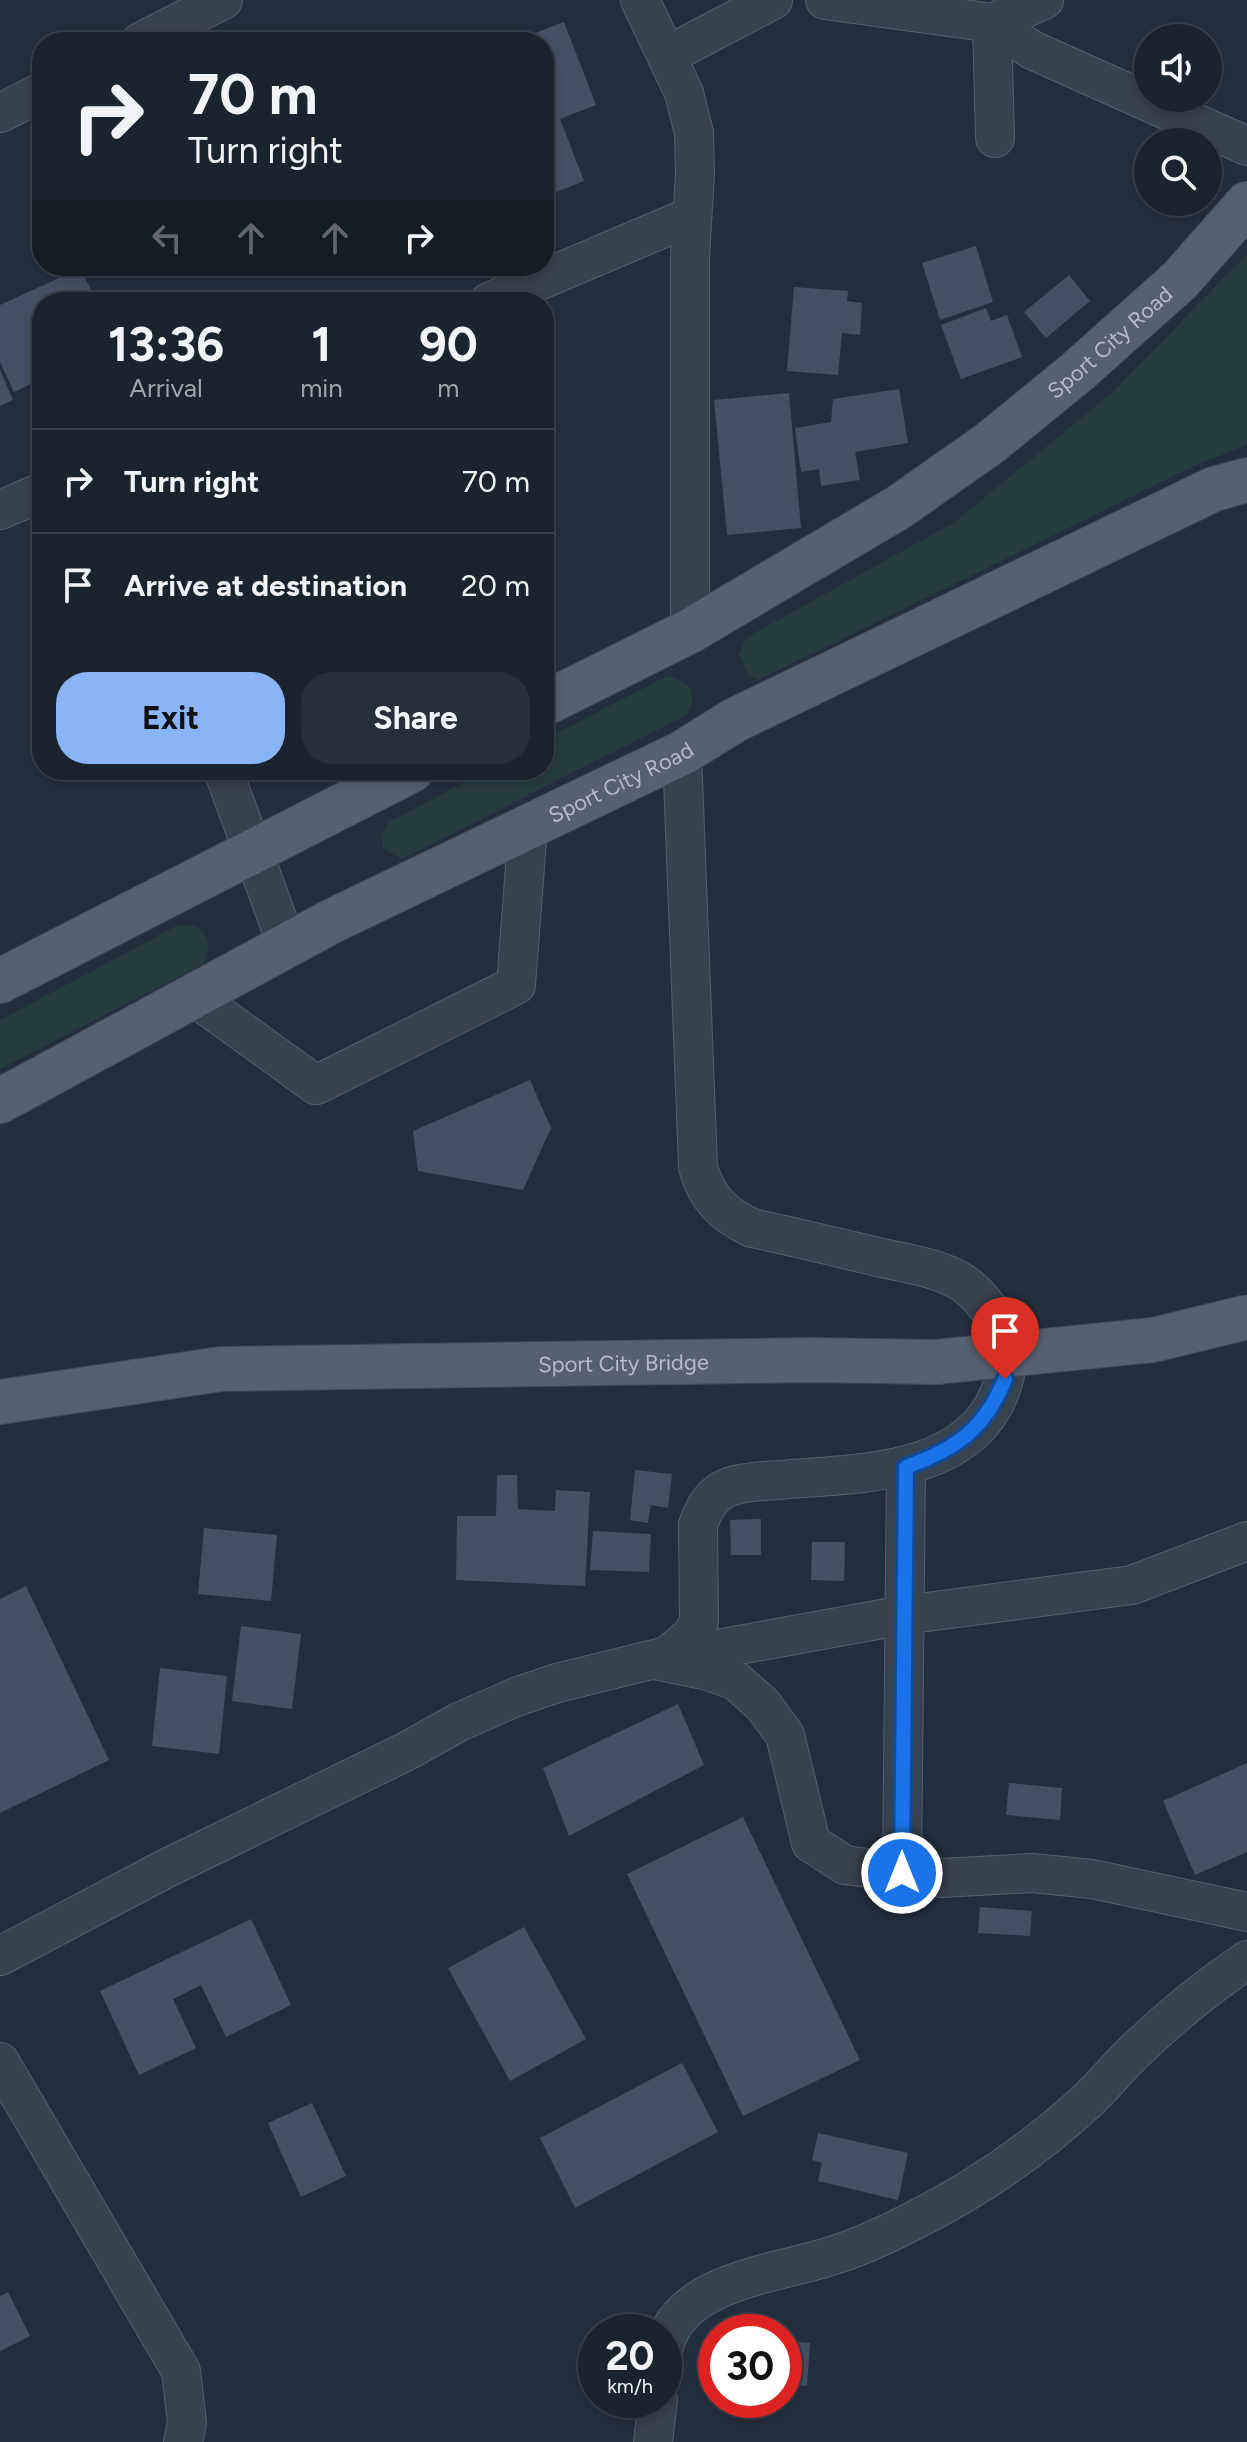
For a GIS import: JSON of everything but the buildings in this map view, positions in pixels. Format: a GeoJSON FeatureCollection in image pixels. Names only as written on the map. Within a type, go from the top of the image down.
{"type":"FeatureCollection","features":[{"type":"Feature","properties":{"kind":"main road","name":"Sport City Road"},"geometry":{"type":"LineString","coordinates":[[554,699],[690,631],[899,507],[990,443],[1077,372],[1180,280],[1247,204]]}},
{"type":"Feature","properties":{"kind":"main road","name":"Sport City Road"},"geometry":{"type":"LineString","coordinates":[[0,1101],[287,945],[682,753],[735,720],[1214,489],[1247,480]]}},
{"type":"Feature","properties":{"kind":"main road"},"geometry":{"type":"LineString","coordinates":[[0,981],[392,780]]}},
{"type":"Feature","properties":{"kind":"main road","name":"Sport City Bridge"},"geometry":{"type":"LineString","coordinates":[[0,1402],[221,1369],[810,1360],[936,1362],[1153,1340],[1247,1317]]}},
{"type":"Feature","properties":{"kind":"street"},"geometry":{"type":"LineString","coordinates":[[160,32],[223,0]]}},
{"type":"Feature","properties":{"kind":"street"},"geometry":{"type":"LineString","coordinates":[[640,0],[684,93],[694,133],[690,257],[690,631]]}},
{"type":"Feature","properties":{"kind":"street"},"geometry":{"type":"LineString","coordinates":[[668,55],[773,0]]}},
{"type":"Feature","properties":{"kind":"street"},"geometry":{"type":"LineString","coordinates":[[825,0],[992,23],[1032,50],[1247,146]]}},
{"type":"Feature","properties":{"kind":"street"},"geometry":{"type":"LineString","coordinates":[[992,23],[1044,0]]}},
{"type":"Feature","properties":{"kind":"street"},"geometry":{"type":"LineString","coordinates":[[992,23],[995,138]]}},
{"type":"Feature","properties":{"kind":"street"},"geometry":{"type":"LineString","coordinates":[[0,113],[32,97]]}},
{"type":"Feature","properties":{"kind":"street"},"geometry":{"type":"LineString","coordinates":[[554,274],[692,216]]}},
{"type":"Feature","properties":{"kind":"street"},"geometry":{"type":"LineString","coordinates":[[513,292],[550,276]]}},
{"type":"Feature","properties":{"kind":"street"},"geometry":{"type":"LineString","coordinates":[[654,1660],[679,1648],[699,1622],[698,1525],[711,1498],[742,1483],[879,1471],[906,1467],[932,1458],[956,1444],[977,1426],[995,1404],[1005,1379],[1009,1353],[1002,1330],[989,1309],[962,1283],[945,1274],[752,1228],[719,1207],[702,1182],[698,1167],[682,753]]}},
{"type":"Feature","properties":{"kind":"street"},"geometry":{"type":"LineString","coordinates":[[227,780],[287,945]]}},
{"type":"Feature","properties":{"kind":"street"},"geometry":{"type":"LineString","coordinates":[[193,996],[316,1085],[516,985],[528,827]]}},
{"type":"Feature","properties":{"kind":"street"},"geometry":{"type":"LineString","coordinates":[[902,1873],[906,1467]]}},
{"type":"Feature","properties":{"kind":"street"},"geometry":{"type":"LineString","coordinates":[[0,1956],[165,1869],[405,1752],[459,1722],[557,1683],[654,1660],[904,1615],[1132,1585],[1247,1541]]}},
{"type":"Feature","properties":{"kind":"street"},"geometry":{"type":"LineString","coordinates":[[654,1660],[708,1671],[736,1681],[763,1705],[785,1735],[811,1843],[845,1865],[942,1878],[1032,1873],[1092,1879],[1247,1912]]}},
{"type":"Feature","properties":{"kind":"street"},"geometry":{"type":"LineString","coordinates":[[682,2314],[702,2297],[720,2288],[833,2256],[887,2234],[988,2179],[1041,2141],[1089,2099],[1177,2012],[1247,1960]]}},
{"type":"Feature","properties":{"kind":"street"},"geometry":{"type":"LineString","coordinates":[[0,2062],[181,2371],[187,2423],[183,2442]]}},
{"type":"Feature","properties":{"kind":"street"},"geometry":{"type":"LineString","coordinates":[[653,2442],[656,2418]]}},
{"type":"Feature","properties":{"kind":"green space"},"geometry":{"type":"Polygon","coordinates":[[[1247,254],[1247,445],[1201,463],[758,680],[747,673],[739,654],[747,637],[955,522],[1114,391],[1247,254]]]}},
{"type":"Feature","properties":{"kind":"green space"},"geometry":{"type":"Polygon","coordinates":[[[667,676],[682,681],[692,694],[687,715],[404,858],[383,847],[382,835],[389,822],[469,780],[554,780],[554,735],[667,676]]]}},
{"type":"Feature","properties":{"kind":"green space"},"geometry":{"type":"Polygon","coordinates":[[[188,925],[201,930],[207,939],[208,951],[203,964],[0,1069],[0,1020],[177,926],[188,925]]]}},
{"type":"Feature","properties":{"kind":"route"},"geometry":{"type":"LineString","coordinates":[[902,1873],[906,1467],[932,1458],[956,1444],[977,1426],[995,1404],[1005,1379]]}}]}
